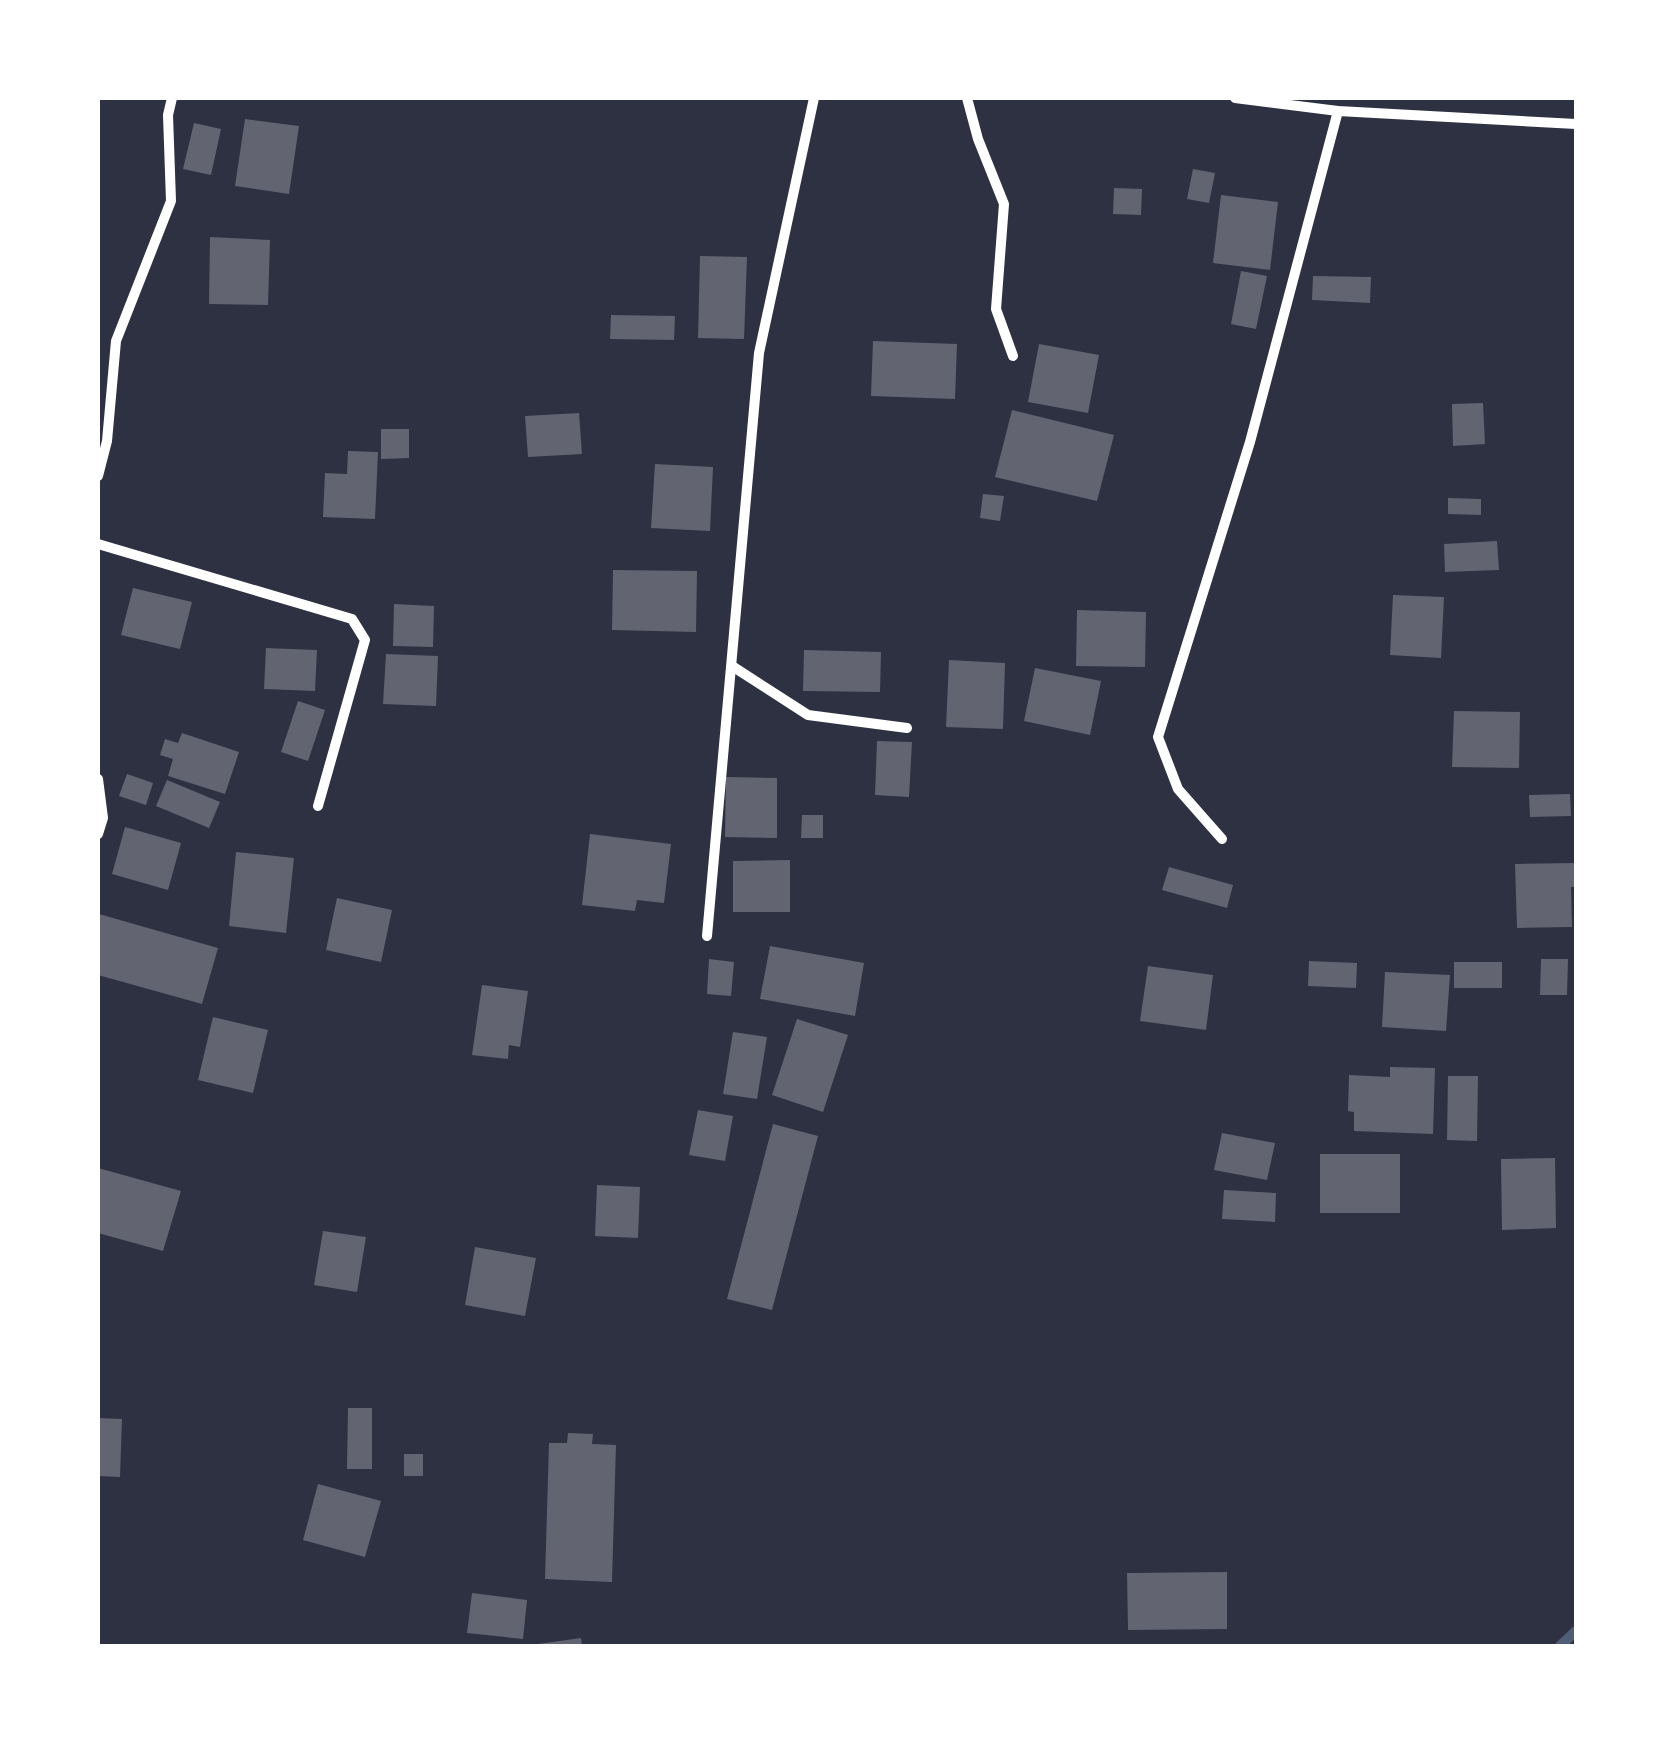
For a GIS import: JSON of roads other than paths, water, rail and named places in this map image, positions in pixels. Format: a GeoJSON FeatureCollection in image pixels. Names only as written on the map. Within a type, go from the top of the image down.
{"type":"FeatureCollection","features":[{"type":"Feature","properties":{"kind":"street"},"geometry":{"type":"LineString","coordinates":[[98,476],[107,440],[116,342],[171,201],[168,115],[172,98]]}},
{"type":"Feature","properties":{"kind":"street"},"geometry":{"type":"LineString","coordinates":[[707,936],[759,353],[814,98]]}},
{"type":"Feature","properties":{"kind":"street"},"geometry":{"type":"LineString","coordinates":[[967,98],[978,139],[1004,204],[996,309],[1013,356]]}},
{"type":"Feature","properties":{"kind":"street"},"geometry":{"type":"LineString","coordinates":[[1235,98],[1338,110],[1576,124]]}},
{"type":"Feature","properties":{"kind":"street"},"geometry":{"type":"LineString","coordinates":[[1222,839],[1178,789],[1158,737],[1250,442],[1338,110]]}},
{"type":"Feature","properties":{"kind":"street"},"geometry":{"type":"LineString","coordinates":[[98,544],[352,620],[364,640],[318,806]]}},
{"type":"Feature","properties":{"kind":"street"},"geometry":{"type":"LineString","coordinates":[[732,666],[808,715],[906,728]]}},
{"type":"Feature","properties":{"kind":"street"},"geometry":{"type":"LineString","coordinates":[[98,779],[103,818],[98,834]]}},
{"type":"Feature","properties":{"kind":"waterway"},"geometry":{"type":"LineString","coordinates":[[1560,1646],[1576,1631]]}}]}
